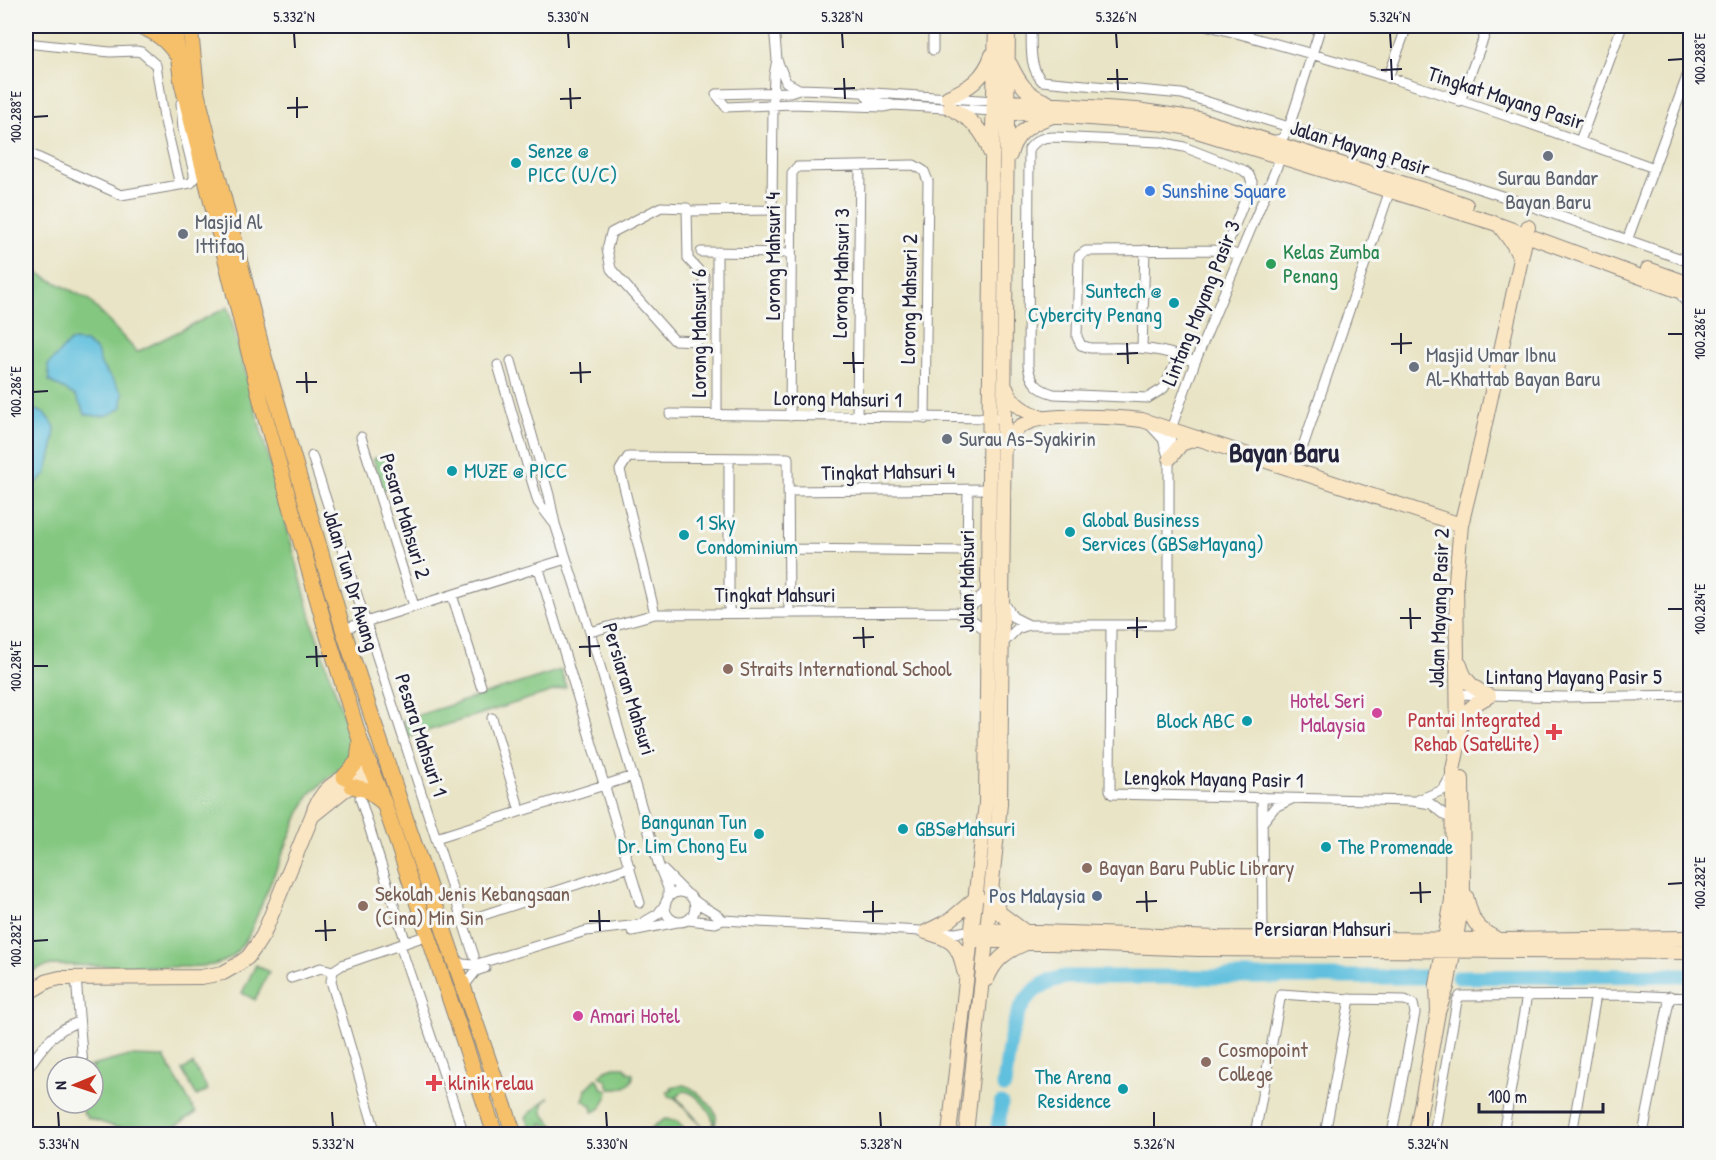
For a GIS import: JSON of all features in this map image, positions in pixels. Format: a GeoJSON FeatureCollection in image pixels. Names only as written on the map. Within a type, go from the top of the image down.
{"type":"FeatureCollection","features":[{"type":"Feature","properties":{"kind":"main road"},"geometry":{"type":"LineString","coordinates":[[140,26],[153,30],[162,37],[176,54]]}},
{"type":"Feature","properties":{"kind":"main road","name":"Jalan Tun Dr Awang"},"geometry":{"type":"LineString","coordinates":[[174,26],[176,54],[182,82],[262,405],[360,740],[374,767],[494,1134]]}},
{"type":"Feature","properties":{"kind":"main road","name":"Jalan Tun Dr Awang"},"geometry":{"type":"LineString","coordinates":[[189,26],[197,94],[220,188],[273,390],[343,629],[392,780],[514,1134]]}},
{"type":"Feature","properties":{"kind":"main road"},"geometry":{"type":"LineString","coordinates":[[360,740],[352,787],[367,790],[384,803]]}},
{"type":"Feature","properties":{"kind":"main road"},"geometry":{"type":"LineString","coordinates":[[380,743],[374,767],[392,780]]}},
{"type":"Feature","properties":{"kind":"main road"},"geometry":{"type":"LineString","coordinates":[[479,1034],[490,1093],[505,1134]]}},
{"type":"Feature","properties":{"kind":"street"},"geometry":{"type":"LineString","coordinates":[[687,211],[688,259],[704,276],[704,335],[697,341],[674,340],[611,269],[608,249],[611,233],[661,207],[687,208],[687,211],[772,210],[774,75],[777,60],[774,26]]}},
{"type":"Feature","properties":{"kind":"street"},"geometry":{"type":"LineString","coordinates":[[933,26],[933,50]]}},
{"type":"Feature","properties":{"kind":"street","name":"Jalan Mahsuri"},"geometry":{"type":"LineString","coordinates":[[966,1134],[1000,804],[1007,171],[996,26]]}},
{"type":"Feature","properties":{"kind":"street","name":"Jalan Mahsuri"},"geometry":{"type":"LineString","coordinates":[[949,1134],[986,803],[992,160],[1008,60],[1008,26]]}},
{"type":"Feature","properties":{"kind":"street","name":"Jalan Mayang Pasir"},"geometry":{"type":"LineString","coordinates":[[1032,26],[1032,66],[1035,74],[1042,81],[1182,94],[1628,238],[1690,262]]}},
{"type":"Feature","properties":{"kind":"street","name":"Tingkat Mayang Pasir"},"geometry":{"type":"LineString","coordinates":[[1209,26],[1312,54],[1388,78],[1580,141],[1654,168]]}},
{"type":"Feature","properties":{"kind":"street"},"geometry":{"type":"LineString","coordinates":[[1299,151],[1291,140],[1290,127],[1321,26]]}},
{"type":"Feature","properties":{"kind":"street"},"geometry":{"type":"LineString","coordinates":[[1388,78],[1407,26]]}},
{"type":"Feature","properties":{"kind":"street"},"geometry":{"type":"LineString","coordinates":[[1460,102],[1488,26]]}},
{"type":"Feature","properties":{"kind":"street"},"geometry":{"type":"LineString","coordinates":[[1580,141],[1622,26]]}},
{"type":"Feature","properties":{"kind":"street"},"geometry":{"type":"LineString","coordinates":[[26,43],[110,52],[136,51],[141,52],[156,65],[164,117],[180,185]]}},
{"type":"Feature","properties":{"kind":"street"},"geometry":{"type":"LineString","coordinates":[[996,44],[986,68],[975,84],[949,103],[883,107],[773,105],[726,107],[716,94],[799,89],[864,92],[949,103],[1001,106]]}},
{"type":"Feature","properties":{"kind":"street"},"geometry":{"type":"LineString","coordinates":[[777,60],[786,82],[799,89]]}},
{"type":"Feature","properties":{"kind":"street"},"geometry":{"type":"LineString","coordinates":[[1007,171],[1010,151],[1018,136],[1055,111],[1024,89],[1008,60]]}},
{"type":"Feature","properties":{"kind":"street"},"geometry":{"type":"LineString","coordinates":[[1628,238],[1690,68]]}},
{"type":"Feature","properties":{"kind":"street"},"geometry":{"type":"LineString","coordinates":[[26,152],[121,195],[191,183],[194,180],[194,173],[183,129],[182,82]]}},
{"type":"Feature","properties":{"kind":"street"},"geometry":{"type":"LineString","coordinates":[[864,92],[870,100],[893,105]]}},
{"type":"Feature","properties":{"kind":"street"},"geometry":{"type":"LineString","coordinates":[[949,103],[979,126],[987,140],[992,160]]}},
{"type":"Feature","properties":{"kind":"street","name":"Jalan Mayang Pasir"},"geometry":{"type":"LineString","coordinates":[[1001,106],[1184,127],[1283,152],[1390,190],[1499,225],[1527,231],[1554,245],[1684,288]]}},
{"type":"Feature","properties":{"kind":"street","name":"Jalan Mayang Pasir"},"geometry":{"type":"LineString","coordinates":[[1055,111],[1167,113],[1198,119],[1267,142],[1283,152],[1299,151],[1433,193],[1527,231],[1684,288]]}},
{"type":"Feature","properties":{"kind":"street"},"geometry":{"type":"LineString","coordinates":[[1135,140],[1136,122]]}},
{"type":"Feature","properties":{"kind":"street"},"geometry":{"type":"LineString","coordinates":[[1267,142],[1279,141],[1290,127]]}},
{"type":"Feature","properties":{"kind":"street"},"geometry":{"type":"LineString","coordinates":[[1179,355],[1164,388],[1148,398],[1054,394],[1041,391],[1029,377],[1029,149],[1035,141],[1044,137],[1160,142],[1184,147],[1243,170],[1252,182],[1225,250]]}},
{"type":"Feature","properties":{"kind":"street","name":"Lintang Mayang Pasir 3"},"geometry":{"type":"LineString","coordinates":[[1170,461],[1171,429],[1195,362],[1283,152]]}},
{"type":"Feature","properties":{"kind":"street","name":"Lorong Mahsuri 4"},"geometry":{"type":"LineString","coordinates":[[790,416],[792,173],[797,166],[914,165],[924,171],[928,181]]}},
{"type":"Feature","properties":{"kind":"street","name":"Lorong Mahsuri 3"},"geometry":{"type":"LineString","coordinates":[[858,416],[860,166]]}},
{"type":"Feature","properties":{"kind":"street","name":"Lorong Mahsuri 2"},"geometry":{"type":"LineString","coordinates":[[925,418],[928,181]]}},
{"type":"Feature","properties":{"kind":"street"},"geometry":{"type":"LineString","coordinates":[[1285,466],[1301,452],[1390,190]]}},
{"type":"Feature","properties":{"kind":"street"},"geometry":{"type":"LineString","coordinates":[[1499,225],[1521,260],[1539,249],[1554,245]]}},
{"type":"Feature","properties":{"kind":"street","name":"Jalan Mayang Pasir 2"},"geometry":{"type":"LineString","coordinates":[[1449,944],[1454,770],[1457,742],[1456,580],[1461,525],[1527,231]]}},
{"type":"Feature","properties":{"kind":"street"},"geometry":{"type":"LineString","coordinates":[[1142,348],[1145,250]]}},
{"type":"Feature","properties":{"kind":"street"},"geometry":{"type":"LineString","coordinates":[[1195,362],[1167,351],[1142,348],[1090,348],[1081,345],[1077,337],[1079,256],[1086,251],[1225,250],[1239,256]]}},
{"type":"Feature","properties":{"kind":"street"},"geometry":{"type":"LineString","coordinates":[[701,252],[790,253]]}},
{"type":"Feature","properties":{"kind":"street","name":"Lorong Mahsuri 6"},"geometry":{"type":"LineString","coordinates":[[717,252],[717,414]]}},
{"type":"Feature","properties":{"kind":"street"},"geometry":{"type":"LineString","coordinates":[[1684,288],[1685,301],[1690,303]]}},
{"type":"Feature","properties":{"kind":"street","name":"Persiaran Mahsuri"},"geometry":{"type":"LineString","coordinates":[[511,361],[555,524],[590,632],[659,866],[668,888],[667,900]]}},
{"type":"Feature","properties":{"kind":"street","name":"Persiaran Mahsuri"},"geometry":{"type":"LineString","coordinates":[[498,365],[538,502],[555,524]]}},
{"type":"Feature","properties":{"kind":"street"},"geometry":{"type":"LineString","coordinates":[[1005,383],[1012,402],[1042,418]]}},
{"type":"Feature","properties":{"kind":"street","name":"Lorong Mahsuri 1"},"geometry":{"type":"LineString","coordinates":[[670,414],[1004,418]]}},
{"type":"Feature","properties":{"kind":"street"},"geometry":{"type":"LineString","coordinates":[[1004,450],[1012,434],[1018,428],[1042,418],[1142,420],[1461,525]]}},
{"type":"Feature","properties":{"kind":"street"},"geometry":{"type":"LineString","coordinates":[[1002,644],[1017,629],[1029,625],[1169,625],[1170,461],[1163,439],[1152,426],[1142,420]]}},
{"type":"Feature","properties":{"kind":"street","name":"Pesara Mahsuri 2"},"geometry":{"type":"LineString","coordinates":[[361,436],[414,606]]}},
{"type":"Feature","properties":{"kind":"street"},"geometry":{"type":"LineString","coordinates":[[1170,461],[1181,444],[1198,438]]}},
{"type":"Feature","properties":{"kind":"street"},"geometry":{"type":"LineString","coordinates":[[1301,452],[1306,474]]}},
{"type":"Feature","properties":{"kind":"street","name":"Pesara Mahsuri 1"},"geometry":{"type":"LineString","coordinates":[[312,456],[475,964]]}},
{"type":"Feature","properties":{"kind":"street"},"geometry":{"type":"LineString","coordinates":[[655,614],[620,470],[628,457],[788,458],[789,613]]}},
{"type":"Feature","properties":{"kind":"street"},"geometry":{"type":"LineString","coordinates":[[729,458],[729,613]]}},
{"type":"Feature","properties":{"kind":"street"},"geometry":{"type":"LineString","coordinates":[[964,611],[968,489]]}},
{"type":"Feature","properties":{"kind":"street","name":"Tingkat Mahsuri 4"},"geometry":{"type":"LineString","coordinates":[[788,491],[989,489]]}},
{"type":"Feature","properties":{"kind":"street"},"geometry":{"type":"LineString","coordinates":[[789,549],[967,551]]}},
{"type":"Feature","properties":{"kind":"street"},"geometry":{"type":"LineString","coordinates":[[343,629],[566,559]]}},
{"type":"Feature","properties":{"kind":"street"},"geometry":{"type":"LineString","coordinates":[[539,569],[640,903]]}},
{"type":"Feature","properties":{"kind":"street"},"geometry":{"type":"LineString","coordinates":[[964,611],[977,602],[988,588]]}},
{"type":"Feature","properties":{"kind":"street"},"geometry":{"type":"LineString","coordinates":[[452,595],[481,686]]}},
{"type":"Feature","properties":{"kind":"street"},"geometry":{"type":"LineString","coordinates":[[1002,600],[1013,617],[1029,625]]}},
{"type":"Feature","properties":{"kind":"street"},"geometry":{"type":"LineString","coordinates":[[964,611],[988,632]]}},
{"type":"Feature","properties":{"kind":"street","name":"Tingkat Mahsuri"},"geometry":{"type":"LineString","coordinates":[[590,632],[655,614],[964,611]]}},
{"type":"Feature","properties":{"kind":"street","name":"Lengkok Mayang Pasir 1"},"geometry":{"type":"LineString","coordinates":[[1111,625],[1110,790],[1112,794],[1413,801],[1431,804],[1453,821]]}},
{"type":"Feature","properties":{"kind":"street"},"geometry":{"type":"LineString","coordinates":[[1457,655],[1463,676],[1475,689],[1489,696]]}},
{"type":"Feature","properties":{"kind":"street","name":"Lintang Mayang Pasir 5"},"geometry":{"type":"LineString","coordinates":[[1457,694],[1489,696],[1690,695]]}},
{"type":"Feature","properties":{"kind":"street"},"geometry":{"type":"LineString","coordinates":[[1457,742],[1462,720],[1472,704],[1489,696]]}},
{"type":"Feature","properties":{"kind":"street"},"geometry":{"type":"LineString","coordinates":[[492,718],[520,811]]}},
{"type":"Feature","properties":{"kind":"street","name":"Jalan Mayang Pasir 2"},"geometry":{"type":"LineString","coordinates":[[1449,944],[1464,889],[1462,765],[1457,742]]}},
{"type":"Feature","properties":{"kind":"street"},"geometry":{"type":"LineString","coordinates":[[26,994],[48,981],[76,977],[212,976],[224,973],[237,965],[248,957],[263,935],[312,816],[352,787],[374,767]]}},
{"type":"Feature","properties":{"kind":"street","name":"Lengkok Mayang Pasir 1"},"geometry":{"type":"LineString","coordinates":[[1413,801],[1443,790],[1449,783],[1454,770]]}},
{"type":"Feature","properties":{"kind":"street"},"geometry":{"type":"LineString","coordinates":[[436,838],[633,776]]}},
{"type":"Feature","properties":{"kind":"street"},"geometry":{"type":"LineString","coordinates":[[352,787],[464,1134]]}},
{"type":"Feature","properties":{"kind":"street"},"geometry":{"type":"LineString","coordinates":[[1262,797],[1263,938]]}},
{"type":"Feature","properties":{"kind":"street"},"geometry":{"type":"LineString","coordinates":[[1262,823],[1275,807],[1293,798]]}},
{"type":"Feature","properties":{"kind":"street","name":"Persiaran Mahsuri"},"geometry":{"type":"LineString","coordinates":[[659,866],[700,906],[719,915],[723,920]]}},
{"type":"Feature","properties":{"kind":"street"},"geometry":{"type":"LineString","coordinates":[[462,922],[630,867]]}},
{"type":"Feature","properties":{"kind":"street"},"geometry":{"type":"LineString","coordinates":[[1445,971],[1463,959],[1500,945],[1475,924],[1469,911],[1464,889]]}},
{"type":"Feature","properties":{"kind":"street"},"geometry":{"type":"LineString","coordinates":[[454,960],[463,964],[475,964],[586,932],[640,927],[688,920],[695,909],[689,895],[679,892],[667,900],[658,914],[640,927]]}},
{"type":"Feature","properties":{"kind":"street"},"geometry":{"type":"LineString","coordinates":[[926,932],[950,920],[977,897]]}},
{"type":"Feature","properties":{"kind":"street"},"geometry":{"type":"LineString","coordinates":[[982,993],[997,960],[1027,937],[1001,915],[991,897]]}},
{"type":"Feature","properties":{"kind":"street"},"geometry":{"type":"LineString","coordinates":[[667,900],[665,908],[668,917],[677,922]]}},
{"type":"Feature","properties":{"kind":"street"},"geometry":{"type":"LineString","coordinates":[[1403,939],[1427,933],[1438,926],[1445,917],[1452,900]]}},
{"type":"Feature","properties":{"kind":"street","name":"Persiaran Mahsuri"},"geometry":{"type":"LineString","coordinates":[[688,920],[1027,937],[1198,949],[1414,951],[1449,944]]}},
{"type":"Feature","properties":{"kind":"street"},"geometry":{"type":"LineString","coordinates":[[926,932],[940,936],[954,944],[961,958],[966,981]]}},
{"type":"Feature","properties":{"kind":"street"},"geometry":{"type":"LineString","coordinates":[[376,1134],[331,981],[333,971],[342,964],[428,935]]}},
{"type":"Feature","properties":{"kind":"street","name":"Persiaran Mahsuri"},"geometry":{"type":"LineString","coordinates":[[1027,937],[1403,939],[1449,944],[1500,945],[1688,943]]}},
{"type":"Feature","properties":{"kind":"street"},"geometry":{"type":"LineString","coordinates":[[1416,1134],[1438,1012],[1437,985],[1445,971],[1449,944]]}},
{"type":"Feature","properties":{"kind":"street"},"geometry":{"type":"LineString","coordinates":[[1414,951],[1445,971]]}},
{"type":"Feature","properties":{"kind":"street"},"geometry":{"type":"LineString","coordinates":[[464,986],[475,964]]}},
{"type":"Feature","properties":{"kind":"street"},"geometry":{"type":"LineString","coordinates":[[291,978],[321,968],[333,971]]}},
{"type":"Feature","properties":{"kind":"street"},"geometry":{"type":"LineString","coordinates":[[76,977],[82,1055]]}},
{"type":"Feature","properties":{"kind":"street"},"geometry":{"type":"LineString","coordinates":[[1255,1134],[1281,994],[1406,1000],[1413,1004],[1415,1013],[1392,1134]]}},
{"type":"Feature","properties":{"kind":"street"},"geometry":{"type":"LineString","coordinates":[[1503,1134],[1527,995]]}},
{"type":"Feature","properties":{"kind":"street"},"geometry":{"type":"LineString","coordinates":[[1572,1134],[1596,995]]}},
{"type":"Feature","properties":{"kind":"street"},"geometry":{"type":"LineString","coordinates":[[1434,1134],[1457,1001],[1460,996],[1596,995],[1690,998]]}},
{"type":"Feature","properties":{"kind":"street"},"geometry":{"type":"LineString","coordinates":[[1643,1134],[1670,996]]}},
{"type":"Feature","properties":{"kind":"street"},"geometry":{"type":"LineString","coordinates":[[1325,1134],[1350,999]]}},
{"type":"Feature","properties":{"kind":"street"},"geometry":{"type":"LineString","coordinates":[[26,1071],[51,1038],[69,1025],[79,1022]]}},
{"type":"Feature","properties":{"kind":"green space"},"geometry":{"type":"Polygon","coordinates":[[[26,267],[88,299],[137,352],[228,307],[314,628],[355,750],[344,765],[311,793],[300,812],[248,937],[234,955],[213,965],[188,967],[52,965],[39,968],[26,975],[26,267]]]}},
{"type":"Feature","properties":{"kind":"green space"},"geometry":{"type":"Polygon","coordinates":[[[387,455],[396,485],[382,490],[373,459],[387,455]]]}},
{"type":"Feature","properties":{"kind":"green space"},"geometry":{"type":"Polygon","coordinates":[[[561,670],[566,687],[408,737],[403,720],[561,670]]]}},
{"type":"Feature","properties":{"kind":"green space"},"geometry":{"type":"Polygon","coordinates":[[[256,965],[269,972],[255,1000],[242,993],[256,965]]]}},
{"type":"Feature","properties":{"kind":"green space"},"geometry":{"type":"Polygon","coordinates":[[[129,1056],[164,1057],[196,1113],[165,1133],[141,1133],[88,1118],[85,1115],[105,1115],[105,1062],[129,1056]]]}},
{"type":"Feature","properties":{"kind":"green space"},"geometry":{"type":"Polygon","coordinates":[[[193,1064],[208,1090],[197,1096],[182,1070],[193,1064]]]}},
{"type":"Feature","properties":{"kind":"green space"},"geometry":{"type":"Polygon","coordinates":[[[625,1067],[633,1074],[629,1084],[622,1088],[610,1089],[606,1080],[600,1076],[606,1070],[625,1067]]]}},
{"type":"Feature","properties":{"kind":"green space"},"geometry":{"type":"Polygon","coordinates":[[[596,1079],[601,1087],[608,1091],[604,1104],[593,1112],[592,1106],[583,1100],[586,1089],[596,1079]]]}},
{"type":"Feature","properties":{"kind":"green space"},"geometry":{"type":"Polygon","coordinates":[[[688,1086],[708,1102],[716,1116],[714,1126],[709,1134],[675,1098],[668,1096],[667,1092],[672,1091],[671,1088],[688,1086]],[[684,1091],[676,1097],[708,1132],[714,1123],[712,1118],[702,1103],[689,1092],[684,1091]]]}},
{"type":"Feature","properties":{"kind":"green space"},"geometry":{"type":"Polygon","coordinates":[[[549,1097],[543,1104],[543,1113],[560,1134],[542,1123],[542,1132],[548,1134],[534,1134],[526,1117],[549,1097]]]}},
{"type":"Feature","properties":{"kind":"green space"},"geometry":{"type":"Polygon","coordinates":[[[665,1119],[677,1121],[689,1134],[645,1134],[665,1119]]]}},
{"type":"Feature","properties":{"kind":"water"},"geometry":{"type":"Polygon","coordinates":[[[70,341],[85,342],[97,351],[101,365],[123,393],[122,407],[105,416],[85,414],[76,396],[49,381],[48,365],[70,341]]]}},
{"type":"Feature","properties":{"kind":"water"},"geometry":{"type":"Polygon","coordinates":[[[26,401],[32,409],[44,413],[55,427],[46,474],[26,492],[26,401]]]}},
{"type":"Feature","properties":{"kind":"waterway"},"geometry":{"type":"LineString","coordinates":[[1458,977],[1690,975]]}},
{"type":"Feature","properties":{"kind":"waterway"},"geometry":{"type":"LineString","coordinates":[[1004,1086],[1012,1034],[1024,1003],[1034,991],[1048,982],[1066,977],[1430,977]]}},
{"type":"Feature","properties":{"kind":"waterway"},"geometry":{"type":"LineString","coordinates":[[997,1134],[1001,1104]]}},
{"type":"Feature","properties":{"kind":"place","name":"Surau Bandar Bayan Baru"},"geometry":{"type":"Point","coordinates":[1548,156]}},
{"type":"Feature","properties":{"kind":"place","name":"Senze @ PICC (U/C)"},"geometry":{"type":"Point","coordinates":[516,163]}},
{"type":"Feature","properties":{"kind":"place","name":"Sunshine Square"},"geometry":{"type":"Point","coordinates":[1150,191]}},
{"type":"Feature","properties":{"kind":"place","name":"Masjid Al Ittifaq"},"geometry":{"type":"Point","coordinates":[183,234]}},
{"type":"Feature","properties":{"kind":"place","name":"Kelas Zumba Penang"},"geometry":{"type":"Point","coordinates":[1271,264]}},
{"type":"Feature","properties":{"kind":"place","name":"Suntech @ Cybercity Penang"},"geometry":{"type":"Point","coordinates":[1174,303]}},
{"type":"Feature","properties":{"kind":"place","name":"Masjid Umar Ibnu Al-Khattab Bayan Baru"},"geometry":{"type":"Point","coordinates":[1414,367]}},
{"type":"Feature","properties":{"kind":"place","name":"Surau As-Syakirin"},"geometry":{"type":"Point","coordinates":[947,439]}},
{"type":"Feature","properties":{"kind":"place","name":"MUZE @ PICC"},"geometry":{"type":"Point","coordinates":[452,471]}},
{"type":"Feature","properties":{"kind":"place","name":"Global Business Services (GBS@Mayang)"},"geometry":{"type":"Point","coordinates":[1070,532]}},
{"type":"Feature","properties":{"kind":"place","name":"1 Sky Condominium"},"geometry":{"type":"Point","coordinates":[684,535]}},
{"type":"Feature","properties":{"kind":"place","name":"Straits International School"},"geometry":{"type":"Point","coordinates":[728,669]}},
{"type":"Feature","properties":{"kind":"place","name":"Hotel Seri Malaysia"},"geometry":{"type":"Point","coordinates":[1377,713]}},
{"type":"Feature","properties":{"kind":"place","name":"Block ABC"},"geometry":{"type":"Point","coordinates":[1247,721]}},
{"type":"Feature","properties":{"kind":"place","name":"Pantai Integrated Rehab (Satellite)"},"geometry":{"type":"Point","coordinates":[1554,732]}},
{"type":"Feature","properties":{"kind":"place","name":"GBS@Mahsuri"},"geometry":{"type":"Point","coordinates":[903,829]}},
{"type":"Feature","properties":{"kind":"place","name":"Bangunan Tun Dr. Lim Chong Eu"},"geometry":{"type":"Point","coordinates":[759,834]}},
{"type":"Feature","properties":{"kind":"place","name":"The Promenade"},"geometry":{"type":"Point","coordinates":[1326,847]}},
{"type":"Feature","properties":{"kind":"place","name":"Bayan Baru Public Library"},"geometry":{"type":"Point","coordinates":[1087,868]}},
{"type":"Feature","properties":{"kind":"place","name":"Pos Malaysia"},"geometry":{"type":"Point","coordinates":[1097,896]}},
{"type":"Feature","properties":{"kind":"place","name":"Sekolah Jenis Kebangsaan (Cina) Min Sin"},"geometry":{"type":"Point","coordinates":[363,906]}},
{"type":"Feature","properties":{"kind":"place","name":"Amari Hotel"},"geometry":{"type":"Point","coordinates":[578,1016]}},
{"type":"Feature","properties":{"kind":"place","name":"Cosmopoint College"},"geometry":{"type":"Point","coordinates":[1206,1062]}},
{"type":"Feature","properties":{"kind":"place","name":"klinik relau"},"geometry":{"type":"Point","coordinates":[434,1083]}},
{"type":"Feature","properties":{"kind":"place","name":"The Arena Residence"},"geometry":{"type":"Point","coordinates":[1123,1089]}},
{"type":"Feature","properties":{"kind":"district","name":"Bayan Baru"},"geometry":{"type":"Point","coordinates":[1284,453]}}]}
